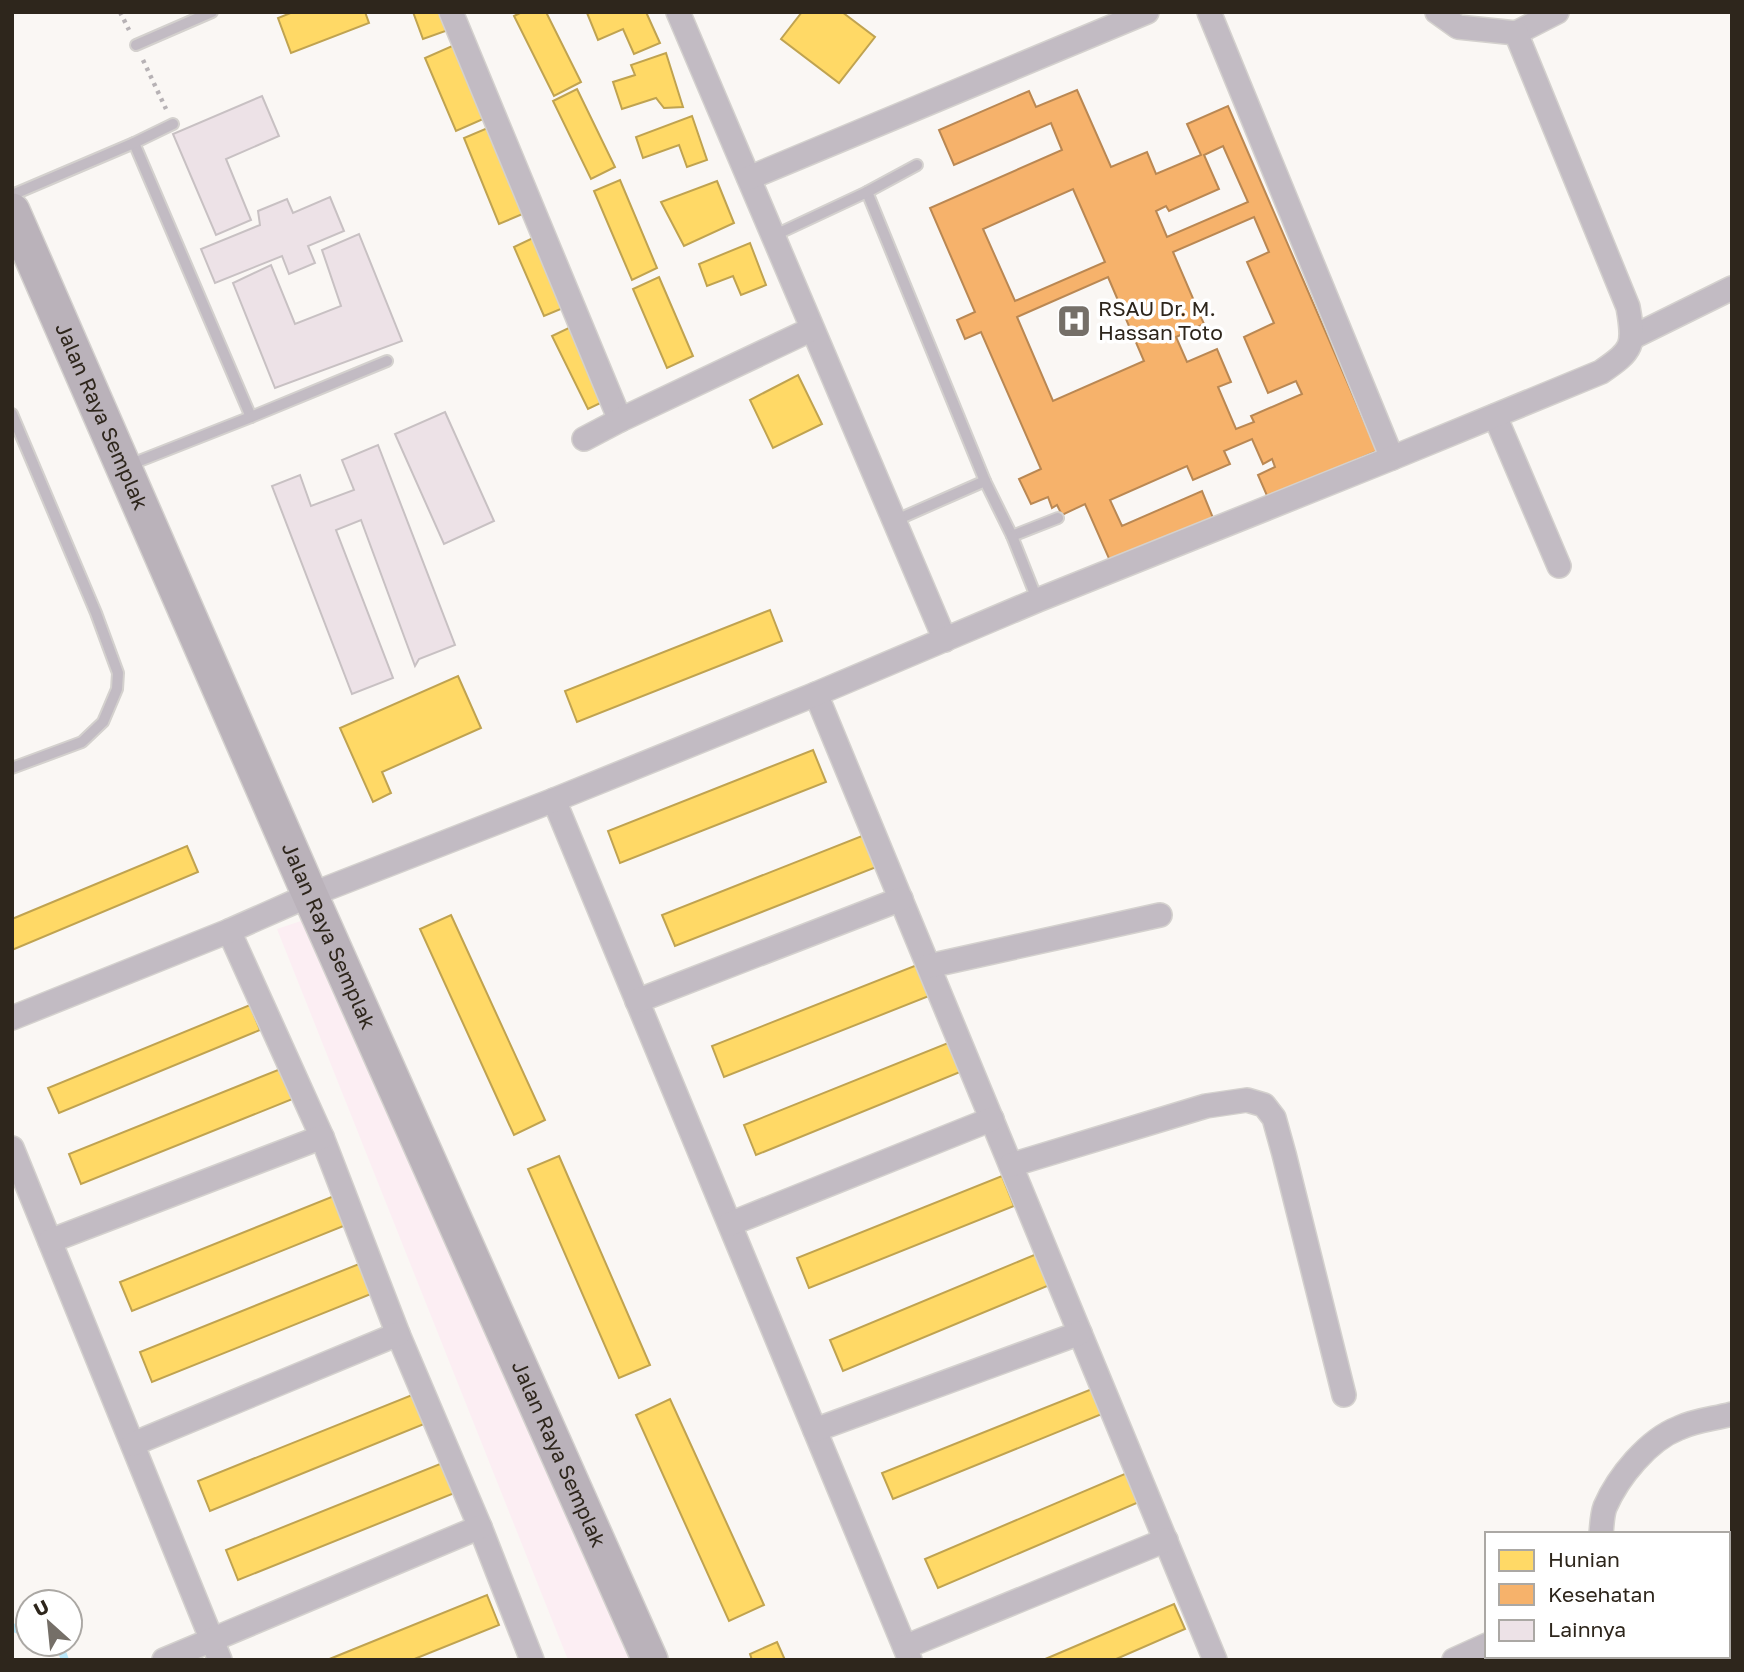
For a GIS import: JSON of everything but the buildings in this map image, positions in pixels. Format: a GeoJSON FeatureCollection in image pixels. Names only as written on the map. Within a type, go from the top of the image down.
{"type":"FeatureCollection","features":[{"type":"Feature","properties":{"kind":"main road","name":"Jalan Raya Semplak"},"geometry":{"type":"LineString","coordinates":[[12,211],[310,895],[650,1660]]}},
{"type":"Feature","properties":{"kind":"street"},"geometry":{"type":"LineString","coordinates":[[451,12],[620,420]]}},
{"type":"Feature","properties":{"kind":"street"},"geometry":{"type":"LineString","coordinates":[[678,12],[944,640]]}},
{"type":"Feature","properties":{"kind":"street"},"geometry":{"type":"LineString","coordinates":[[749,178],[1147,12]]}},
{"type":"Feature","properties":{"kind":"street"},"geometry":{"type":"LineString","coordinates":[[1209,12],[1392,458]]}},
{"type":"Feature","properties":{"kind":"street"},"geometry":{"type":"LineString","coordinates":[[1437,12],[1458,27],[1516,33],[1558,12]]}},
{"type":"Feature","properties":{"kind":"street"},"geometry":{"type":"LineString","coordinates":[[12,1018],[229,931],[310,895],[816,694],[1038,600],[1601,372],[1620,359],[1630,346],[1633,337],[1628,307],[1516,33]]}},
{"type":"Feature","properties":{"kind":"street"},"geometry":{"type":"LineString","coordinates":[[1633,337],[1732,288]]}},
{"type":"Feature","properties":{"kind":"street"},"geometry":{"type":"LineString","coordinates":[[584,439],[812,328]]}},
{"type":"Feature","properties":{"kind":"street"},"geometry":{"type":"LineString","coordinates":[[1495,416],[1559,566]]}},
{"type":"Feature","properties":{"kind":"street"},"geometry":{"type":"LineString","coordinates":[[816,694],[1215,1660]]}},
{"type":"Feature","properties":{"kind":"street"},"geometry":{"type":"LineString","coordinates":[[554,800],[907,1653],[1166,1541]]}},
{"type":"Feature","properties":{"kind":"street"},"geometry":{"type":"LineString","coordinates":[[637,1001],[901,899]]}},
{"type":"Feature","properties":{"kind":"street"},"geometry":{"type":"LineString","coordinates":[[929,966],[1160,915]]}},
{"type":"Feature","properties":{"kind":"street"},"geometry":{"type":"LineString","coordinates":[[229,931],[322,1137],[398,1334],[480,1527],[532,1660]]}},
{"type":"Feature","properties":{"kind":"street"},"geometry":{"type":"LineString","coordinates":[[1011,1166],[1206,1106],[1247,1100],[1265,1105],[1274,1118],[1284,1154],[1344,1395]]}},
{"type":"Feature","properties":{"kind":"street"},"geometry":{"type":"LineString","coordinates":[[730,1224],[992,1119]]}},
{"type":"Feature","properties":{"kind":"street"},"geometry":{"type":"LineString","coordinates":[[50,1241],[322,1137]]}},
{"type":"Feature","properties":{"kind":"street"},"geometry":{"type":"LineString","coordinates":[[12,1148],[216,1650]]}},
{"type":"Feature","properties":{"kind":"street"},"geometry":{"type":"LineString","coordinates":[[815,1430],[1080,1333]]}},
{"type":"Feature","properties":{"kind":"street"},"geometry":{"type":"LineString","coordinates":[[133,1444],[398,1334]]}},
{"type":"Feature","properties":{"kind":"street"},"geometry":{"type":"LineString","coordinates":[[1601,1532],[1604,1509],[1631,1466],[1647,1448],[1677,1428],[1732,1414]]}},
{"type":"Feature","properties":{"kind":"street"},"geometry":{"type":"LineString","coordinates":[[164,1660],[216,1650],[480,1527]]}},
{"type":"Feature","properties":{"kind":"street"},"geometry":{"type":"LineString","coordinates":[[1454,1660],[1485,1647]]}},
{"type":"Feature","properties":{"kind":"lane"},"geometry":{"type":"LineString","coordinates":[[136,45],[212,12]]}},
{"type":"Feature","properties":{"kind":"lane"},"geometry":{"type":"LineString","coordinates":[[12,195],[173,124]]}},
{"type":"Feature","properties":{"kind":"lane"},"geometry":{"type":"LineString","coordinates":[[134,143],[251,417]]}},
{"type":"Feature","properties":{"kind":"lane"},"geometry":{"type":"LineString","coordinates":[[773,236],[867,192],[917,165]]}},
{"type":"Feature","properties":{"kind":"lane"},"geometry":{"type":"LineString","coordinates":[[867,192],[985,481],[1012,536],[1033,589]]}},
{"type":"Feature","properties":{"kind":"lane"},"geometry":{"type":"LineString","coordinates":[[123,467],[387,361]]}},
{"type":"Feature","properties":{"kind":"lane"},"geometry":{"type":"LineString","coordinates":[[12,414],[96,613],[118,673],[117,689],[103,722],[82,741],[12,768]]}},
{"type":"Feature","properties":{"kind":"lane"},"geometry":{"type":"LineString","coordinates":[[894,521],[985,481]]}},
{"type":"Feature","properties":{"kind":"lane"},"geometry":{"type":"LineString","coordinates":[[1012,536],[1058,518]]}},
{"type":"Feature","properties":{"kind":"path"},"geometry":{"type":"LineString","coordinates":[[120,12],[173,124]]}},
{"type":"Feature","properties":{"kind":"shaded area"},"geometry":{"type":"Polygon","coordinates":[[[313,917],[635,1660],[568,1660],[277,929],[313,917]]]}},
{"type":"Feature","properties":{"kind":"place","name":"RSAU Dr. M. Hassan Toto"},"geometry":{"type":"Point","coordinates":[1074,321]}}]}
